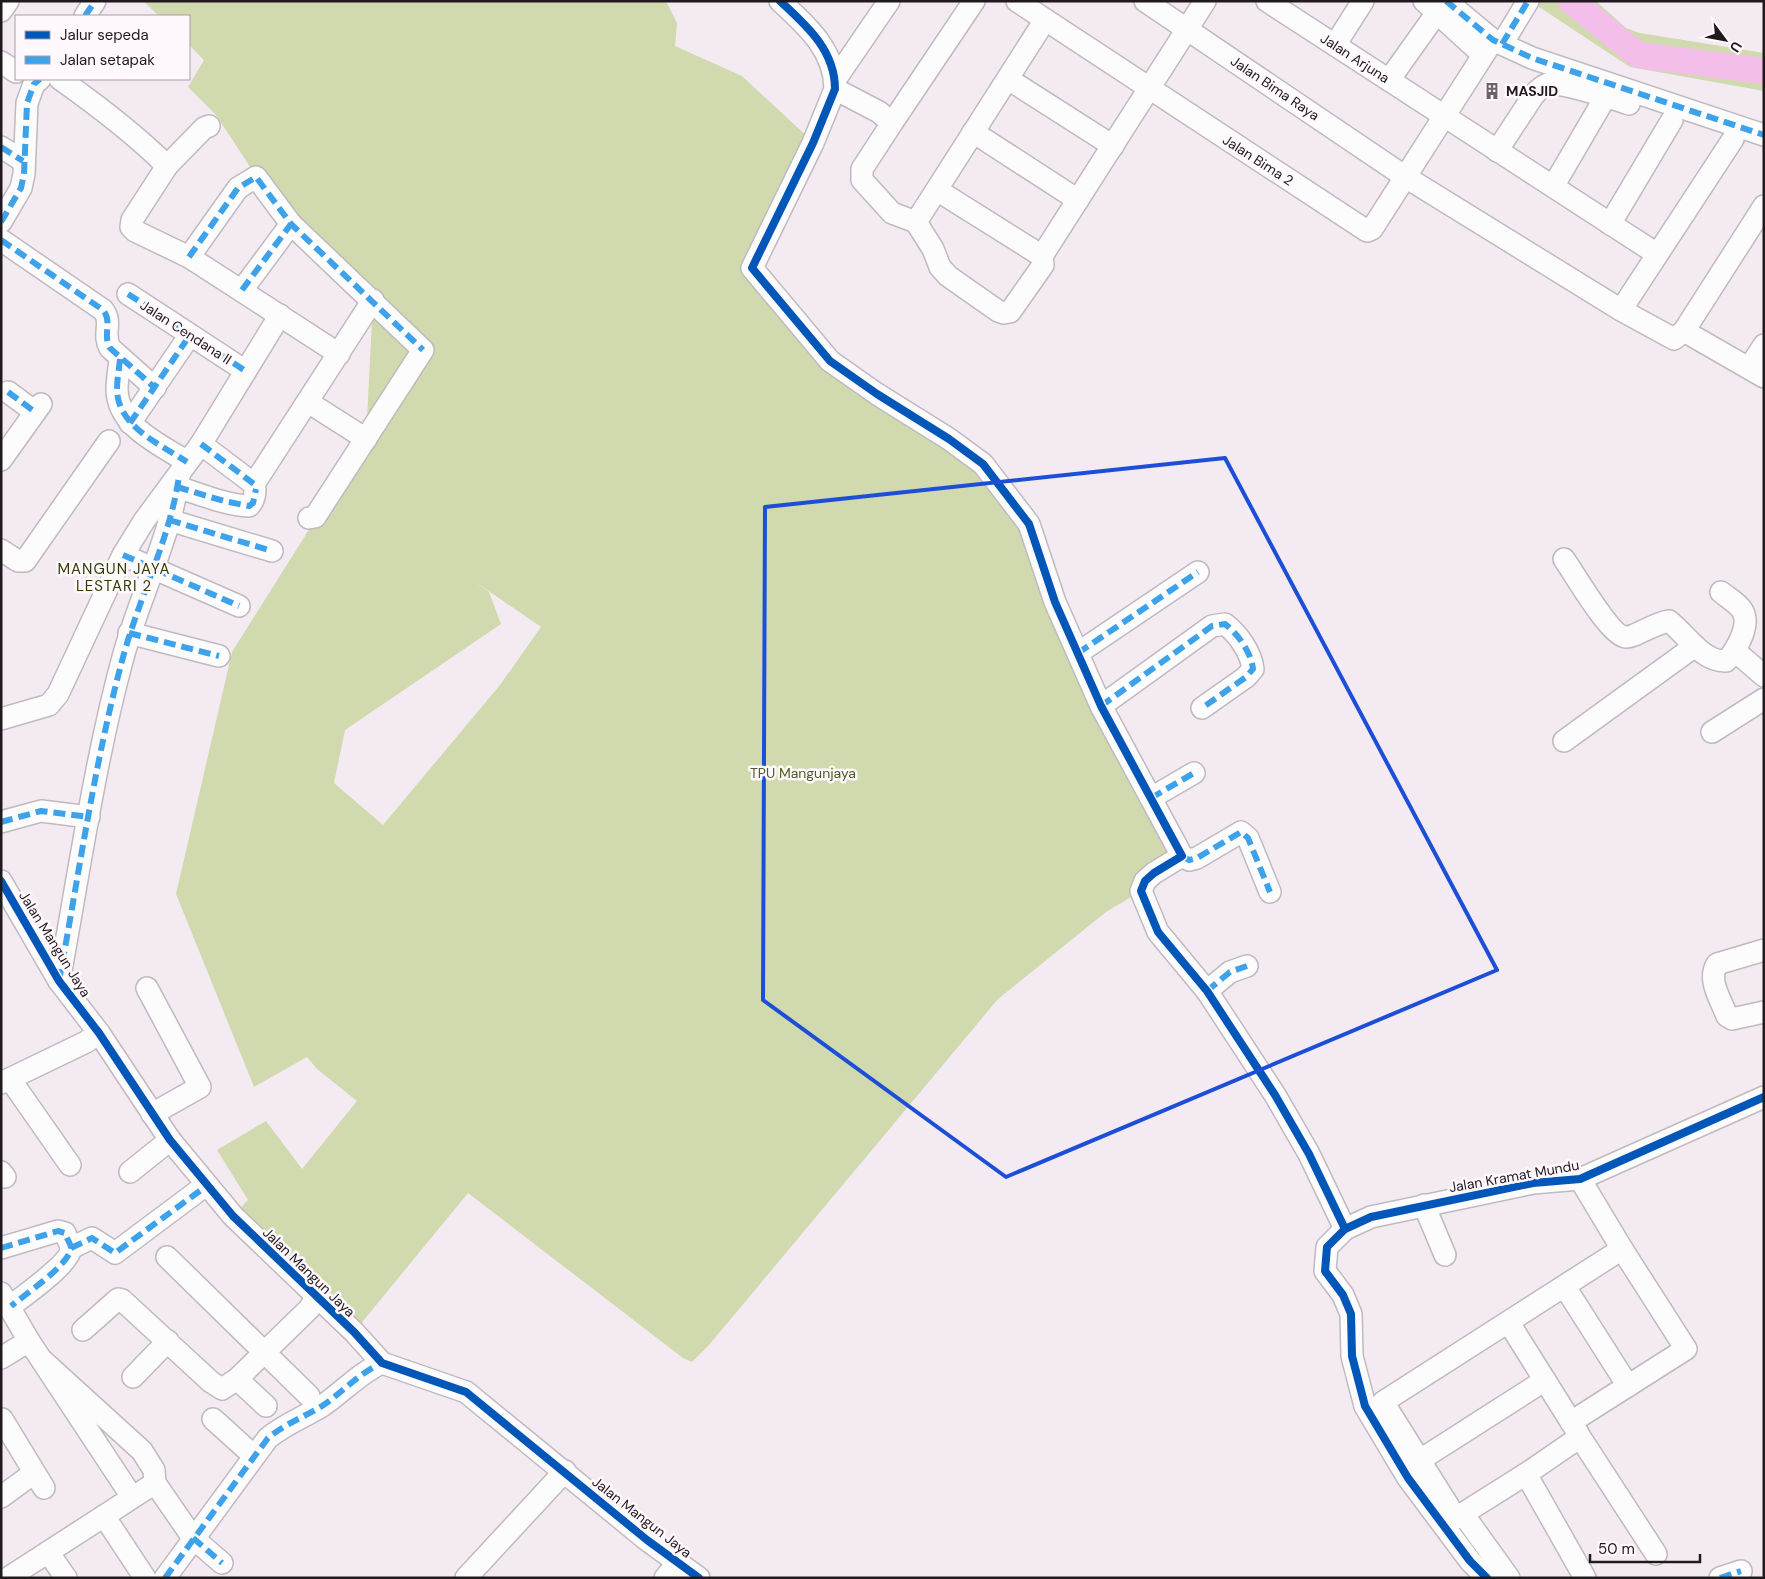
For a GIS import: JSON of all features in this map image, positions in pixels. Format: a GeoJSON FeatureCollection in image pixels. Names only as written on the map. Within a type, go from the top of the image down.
{"type":"FeatureCollection","features":[{"type":"Feature","properties":{"kind":"street"},"geometry":{"type":"LineString","coordinates":[[1,11],[8,1]]}},
{"type":"Feature","properties":{"kind":"street"},"geometry":{"type":"LineString","coordinates":[[86,15],[95,1]]}},
{"type":"Feature","properties":{"kind":"street"},"geometry":{"type":"LineString","coordinates":[[780,1],[811,30],[820,42],[835,85],[892,123]]}},
{"type":"Feature","properties":{"kind":"street"},"geometry":{"type":"LineString","coordinates":[[889,1],[835,85],[813,144],[752,268],[830,361],[877,394],[949,439],[983,464],[1029,524],[1055,602],[1101,706],[1182,856],[1189,860],[1197,858],[1241,832],[1248,838],[1270,892]]}},
{"type":"Feature","properties":{"kind":"street"},"geometry":{"type":"LineString","coordinates":[[974,1],[862,169],[862,180],[892,213],[916,222],[933,249],[940,267],[948,276],[1004,313],[1010,312],[1042,265],[1042,256],[1205,1]]}},
{"type":"Feature","properties":{"kind":"street","name":"Jalan Bima 2"},"geometry":{"type":"LineString","coordinates":[[1017,1],[1367,231],[1372,229],[1404,176]]}},
{"type":"Feature","properties":{"kind":"street","name":"Jalan Bima Raya"},"geometry":{"type":"LineString","coordinates":[[1145,1],[1404,176],[1621,310],[1674,339],[1684,331]]}},
{"type":"Feature","properties":{"kind":"street"},"geometry":{"type":"LineString","coordinates":[[1334,45],[1363,1]]}},
{"type":"Feature","properties":{"kind":"street","name":"Jalan Arjuna"},"geometry":{"type":"LineString","coordinates":[[1278,4],[1334,45],[1497,151],[1554,185],[1657,254]]}},
{"type":"Feature","properties":{"kind":"street"},"geometry":{"type":"LineString","coordinates":[[1389,80],[1436,5],[1493,46],[1551,65],[1568,68],[1677,107],[1764,135]]}},
{"type":"Feature","properties":{"kind":"street"},"geometry":{"type":"LineString","coordinates":[[1404,176],[1493,46],[1526,5]]}},
{"type":"Feature","properties":{"kind":"street"},"geometry":{"type":"LineString","coordinates":[[916,222],[1045,20]]}},
{"type":"Feature","properties":{"kind":"street"},"geometry":{"type":"LineString","coordinates":[[1,62],[15,71]]}},
{"type":"Feature","properties":{"kind":"street"},"geometry":{"type":"LineString","coordinates":[[1008,79],[1113,146]]}},
{"type":"Feature","properties":{"kind":"street"},"geometry":{"type":"LineString","coordinates":[[2,218],[21,188],[24,174],[25,115],[34,80]]}},
{"type":"Feature","properties":{"kind":"street"},"geometry":{"type":"LineString","coordinates":[[61,80],[107,112],[141,140],[167,166]]}},
{"type":"Feature","properties":{"kind":"street"},"geometry":{"type":"LineString","coordinates":[[1497,151],[1533,96],[1547,84],[1560,85],[1597,96],[1606,96],[1764,151]]}},
{"type":"Feature","properties":{"kind":"street"},"geometry":{"type":"LineString","coordinates":[[1554,185],[1606,96]]}},
{"type":"Feature","properties":{"kind":"street"},"geometry":{"type":"LineString","coordinates":[[1610,224],[1672,120]]}},
{"type":"Feature","properties":{"kind":"street"},"geometry":{"type":"LineString","coordinates":[[209,126],[204,128],[167,166],[132,220],[131,227],[135,231],[190,257],[339,354]]}},
{"type":"Feature","properties":{"kind":"street"},"geometry":{"type":"LineString","coordinates":[[974,132],[1078,200]]}},
{"type":"Feature","properties":{"kind":"street"},"geometry":{"type":"LineString","coordinates":[[1621,310],[1733,139]]}},
{"type":"Feature","properties":{"kind":"street"},"geometry":{"type":"LineString","coordinates":[[1,146],[23,161]]}},
{"type":"Feature","properties":{"kind":"street"},"geometry":{"type":"LineString","coordinates":[[190,257],[238,188],[256,176],[291,224],[373,300],[423,350],[315,516],[310,518]]}},
{"type":"Feature","properties":{"kind":"street"},"geometry":{"type":"LineString","coordinates":[[937,190],[1042,256]]}},
{"type":"Feature","properties":{"kind":"street"},"geometry":{"type":"LineString","coordinates":[[1764,206],[1684,331],[1756,372],[1764,345]]}},
{"type":"Feature","properties":{"kind":"street"},"geometry":{"type":"LineString","coordinates":[[242,290],[291,224]]}},
{"type":"Feature","properties":{"kind":"street"},"geometry":{"type":"LineString","coordinates":[[1,240],[103,310],[109,320],[106,341],[120,359],[155,388]]}},
{"type":"Feature","properties":{"kind":"street","name":"Jalan Cendana II"},"geometry":{"type":"LineString","coordinates":[[128,294],[244,370]]}},
{"type":"Feature","properties":{"kind":"street"},"geometry":{"type":"LineString","coordinates":[[254,484],[373,300]]}},
{"type":"Feature","properties":{"kind":"street"},"geometry":{"type":"LineString","coordinates":[[1,719],[49,705],[53,701],[123,555],[144,521],[181,475],[244,370],[280,315]]}},
{"type":"Feature","properties":{"kind":"street"},"geometry":{"type":"LineString","coordinates":[[130,423],[190,335]]}},
{"type":"Feature","properties":{"kind":"street"},"geometry":{"type":"LineString","coordinates":[[120,359],[117,390],[119,402],[130,423],[181,475],[224,501],[250,506],[256,489],[254,484],[201,444]]}},
{"type":"Feature","properties":{"kind":"street"},"geometry":{"type":"LineString","coordinates":[[1,460],[38,408],[8,392]]}},
{"type":"Feature","properties":{"kind":"street"},"geometry":{"type":"LineString","coordinates":[[308,402],[366,439]]}},
{"type":"Feature","properties":{"kind":"street"},"geometry":{"type":"LineString","coordinates":[[1,550],[18,560],[25,561],[108,441]]}},
{"type":"Feature","properties":{"kind":"street"},"geometry":{"type":"LineString","coordinates":[[59,980],[108,714],[129,633],[152,569],[181,475]]}},
{"type":"Feature","properties":{"kind":"street"},"geometry":{"type":"LineString","coordinates":[[168,520],[272,551]]}},
{"type":"Feature","properties":{"kind":"street"},"geometry":{"type":"LineString","coordinates":[[123,555],[239,606]]}},
{"type":"Feature","properties":{"kind":"street"},"geometry":{"type":"LineString","coordinates":[[1564,558],[1598,611],[1617,634],[1625,638],[1658,622],[1669,622],[1683,632],[1695,646],[1718,662],[1726,662],[1735,651],[1743,629],[1745,615],[1736,604],[1721,592]]}},
{"type":"Feature","properties":{"kind":"street"},"geometry":{"type":"LineString","coordinates":[[1078,653],[1198,572]]}},
{"type":"Feature","properties":{"kind":"street"},"geometry":{"type":"LineString","coordinates":[[1101,706],[1212,626],[1225,624],[1232,630],[1252,659],[1253,668],[1246,677],[1202,708]]}},
{"type":"Feature","properties":{"kind":"street"},"geometry":{"type":"LineString","coordinates":[[129,633],[219,656]]}},
{"type":"Feature","properties":{"kind":"street"},"geometry":{"type":"LineString","coordinates":[[1564,741],[1695,646]]}},
{"type":"Feature","properties":{"kind":"street"},"geometry":{"type":"LineString","coordinates":[[1735,651],[1764,676]]}},
{"type":"Feature","properties":{"kind":"street"},"geometry":{"type":"LineString","coordinates":[[1712,732],[1764,699]]}},
{"type":"Feature","properties":{"kind":"street"},"geometry":{"type":"LineString","coordinates":[[1151,798],[1194,773]]}},
{"type":"Feature","properties":{"kind":"street"},"geometry":{"type":"LineString","coordinates":[[1,822],[41,811],[89,817]]}},
{"type":"Feature","properties":{"kind":"street"},"geometry":{"type":"LineString","coordinates":[[1182,856],[1145,880],[1141,891],[1158,932],[1207,991],[1275,1095],[1309,1154],[1345,1229],[1327,1247],[1325,1271],[1343,1295],[1351,1314],[1352,1356],[1365,1406],[1408,1478],[1470,1561],[1488,1578]]}},
{"type":"Feature","properties":{"kind":"street","name":"Jalan Mangun Jaya"},"geometry":{"type":"LineString","coordinates":[[1,881],[59,980],[99,1033],[170,1140],[233,1216],[316,1298],[354,1332],[382,1362],[466,1392],[565,1471],[647,1540],[671,1570],[699,1578]]}},
{"type":"Feature","properties":{"kind":"street"},"geometry":{"type":"LineString","coordinates":[[1764,950],[1717,964],[1713,971],[1713,980],[1727,1016],[1732,1019],[1764,1012]]}},
{"type":"Feature","properties":{"kind":"street"},"geometry":{"type":"LineString","coordinates":[[1207,991],[1230,972],[1247,966]]}},
{"type":"Feature","properties":{"kind":"street"},"geometry":{"type":"LineString","coordinates":[[147,988],[200,1087],[152,1114]]}},
{"type":"Feature","properties":{"kind":"street"},"geometry":{"type":"LineString","coordinates":[[70,1165],[6,1081],[86,1042],[99,1033]]}},
{"type":"Feature","properties":{"kind":"street","name":"Jalan Kramat Mundu"},"geometry":{"type":"LineString","coordinates":[[1345,1229],[1371,1217],[1424,1205],[1533,1183],[1580,1179],[1764,1097]]}},
{"type":"Feature","properties":{"kind":"street"},"geometry":{"type":"LineString","coordinates":[[130,1172],[170,1140]]}},
{"type":"Feature","properties":{"kind":"street"},"geometry":{"type":"LineString","coordinates":[[1580,1179],[1686,1349],[1628,1386],[1526,1474],[1456,1518],[1383,1402],[1622,1249]]}},
{"type":"Feature","properties":{"kind":"street"},"geometry":{"type":"LineString","coordinates":[[71,1248],[96,1238],[115,1253],[206,1185]]}},
{"type":"Feature","properties":{"kind":"street"},"geometry":{"type":"LineString","coordinates":[[1424,1205],[1445,1255]]}},
{"type":"Feature","properties":{"kind":"street"},"geometry":{"type":"LineString","coordinates":[[1,1248],[58,1231],[65,1233],[71,1248],[68,1258],[59,1267],[6,1300],[29,1341],[132,1498]]}},
{"type":"Feature","properties":{"kind":"street"},"geometry":{"type":"LineString","coordinates":[[167,1257],[309,1396]]}},
{"type":"Feature","properties":{"kind":"street"},"geometry":{"type":"LineString","coordinates":[[1565,1287],[1628,1386]]}},
{"type":"Feature","properties":{"kind":"street"},"geometry":{"type":"LineString","coordinates":[[83,1330],[118,1299],[122,1300],[218,1388],[222,1389],[309,1308],[316,1298]]}},
{"type":"Feature","properties":{"kind":"street"},"geometry":{"type":"LineString","coordinates":[[1509,1323],[1656,1554]]}},
{"type":"Feature","properties":{"kind":"street"},"geometry":{"type":"LineString","coordinates":[[1,1358],[29,1341]]}},
{"type":"Feature","properties":{"kind":"street"},"geometry":{"type":"LineString","coordinates":[[133,1377],[168,1341]]}},
{"type":"Feature","properties":{"kind":"street"},"geometry":{"type":"LineString","coordinates":[[43,1361],[142,1451],[154,1470],[155,1483],[193,1538],[222,1563]]}},
{"type":"Feature","properties":{"kind":"street"},"geometry":{"type":"LineString","coordinates":[[164,1578],[254,1456],[279,1428],[323,1405],[367,1369],[382,1362]]}},
{"type":"Feature","properties":{"kind":"street"},"geometry":{"type":"LineString","coordinates":[[236,1378],[266,1406]]}},
{"type":"Feature","properties":{"kind":"street"},"geometry":{"type":"LineString","coordinates":[[1420,1460],[1545,1380]]}},
{"type":"Feature","properties":{"kind":"street"},"geometry":{"type":"LineString","coordinates":[[213,1419],[254,1456]]}},
{"type":"Feature","properties":{"kind":"street"},"geometry":{"type":"LineString","coordinates":[[1,1497],[39,1480],[5,1431]]}},
{"type":"Feature","properties":{"kind":"street"},"geometry":{"type":"LineString","coordinates":[[466,1578],[565,1471]]}},
{"type":"Feature","properties":{"kind":"street"},"geometry":{"type":"LineString","coordinates":[[1526,1474],[1585,1578]]}},
{"type":"Feature","properties":{"kind":"street"},"geometry":{"type":"LineString","coordinates":[[8,1578],[155,1483]]}},
{"type":"Feature","properties":{"kind":"street"},"geometry":{"type":"LineString","coordinates":[[1463,1514],[1508,1578]]}},
{"type":"Feature","properties":{"kind":"street"},"geometry":{"type":"LineString","coordinates":[[104,1516],[144,1578]]}},
{"type":"Feature","properties":{"kind":"street"},"geometry":{"type":"LineString","coordinates":[[48,1552],[66,1578]]}},
{"type":"Feature","properties":{"kind":"street"},"geometry":{"type":"LineString","coordinates":[[1720,1578],[1741,1571]]}},
{"type":"Feature","properties":{"kind":"highlighted area"},"geometry":{"type":"Polygon","coordinates":[[[1225,458],[1497,970],[1006,1177],[763,1000],[765,507],[1225,458]]]}},
{"type":"Feature","properties":{"kind":"green space","name":"TPU Mangunjaya"},"geometry":{"type":"Polygon","coordinates":[[[143,1],[666,1],[677,23],[675,46],[742,76],[812,141],[754,273],[830,361],[949,439],[1029,524],[1055,602],[1182,856],[1141,891],[1106,912],[998,999],[709,1345],[692,1362],[683,1358],[468,1193],[354,1332],[233,1216],[248,1200],[217,1150],[266,1121],[302,1169],[357,1101],[317,1069],[307,1057],[254,1087],[176,894],[232,652],[366,439],[373,300],[256,176],[216,115],[188,87],[204,60],[190,46],[190,15],[158,15],[143,1]],[[474,581],[489,592],[501,624],[345,730],[334,783],[383,825],[500,685],[541,627],[474,581]]]}},
{"type":"Feature","properties":{"kind":"green space"},"geometry":{"type":"Polygon","coordinates":[[[1530,1],[1596,1],[1626,28],[1640,33],[1764,53],[1764,91],[1630,67],[1530,1]]]}},
{"type":"Feature","properties":{"kind":"waterway"},"geometry":{"type":"LineString","coordinates":[[1571,1],[1638,55],[1764,71]]}},
{"type":"Feature","properties":{"kind":"marked path"},"geometry":{"type":"LineString","coordinates":[[86,15],[95,1]]}},
{"type":"Feature","properties":{"kind":"marked path"},"geometry":{"type":"LineString","coordinates":[[1446,1],[1493,40],[1532,58],[1764,135]]}},
{"type":"Feature","properties":{"kind":"marked path"},"geometry":{"type":"LineString","coordinates":[[1502,44],[1528,1]]}},
{"type":"Feature","properties":{"kind":"marked path"},"geometry":{"type":"LineString","coordinates":[[1,222],[21,188],[24,174],[27,103],[34,84],[39,80]]}},
{"type":"Feature","properties":{"kind":"marked path"},"geometry":{"type":"LineString","coordinates":[[1,147],[23,161]]}},
{"type":"Feature","properties":{"kind":"marked path"},"geometry":{"type":"LineString","coordinates":[[189,257],[238,188],[256,177],[291,224],[423,350]]}},
{"type":"Feature","properties":{"kind":"marked path"},"geometry":{"type":"LineString","coordinates":[[242,290],[291,224]]}},
{"type":"Feature","properties":{"kind":"marked path"},"geometry":{"type":"LineString","coordinates":[[1,240],[103,310],[107,319],[107,338],[110,348],[155,388]]}},
{"type":"Feature","properties":{"kind":"marked path"},"geometry":{"type":"LineString","coordinates":[[128,294],[244,370]]}},
{"type":"Feature","properties":{"kind":"marked path"},"geometry":{"type":"LineString","coordinates":[[130,423],[190,335]]}},
{"type":"Feature","properties":{"kind":"marked path"},"geometry":{"type":"LineString","coordinates":[[120,359],[117,390],[119,403],[125,414],[142,433],[187,462]]}},
{"type":"Feature","properties":{"kind":"marked path"},"geometry":{"type":"LineString","coordinates":[[8,392],[35,412]]}},
{"type":"Feature","properties":{"kind":"marked path"},"geometry":{"type":"LineString","coordinates":[[201,444],[254,484]]}},
{"type":"Feature","properties":{"kind":"marked path"},"geometry":{"type":"LineString","coordinates":[[59,981],[95,780],[112,700],[136,615],[169,523],[179,476]]}},
{"type":"Feature","properties":{"kind":"marked path"},"geometry":{"type":"LineString","coordinates":[[177,487],[224,501],[249,506],[253,503],[256,489]]}},
{"type":"Feature","properties":{"kind":"marked path"},"geometry":{"type":"LineString","coordinates":[[169,520],[272,551]]}},
{"type":"Feature","properties":{"kind":"marked path"},"geometry":{"type":"LineString","coordinates":[[123,555],[239,606]]}},
{"type":"Feature","properties":{"kind":"marked path"},"geometry":{"type":"LineString","coordinates":[[1078,653],[1198,572]]}},
{"type":"Feature","properties":{"kind":"marked path"},"geometry":{"type":"LineString","coordinates":[[1101,706],[1212,626],[1225,624],[1243,644],[1250,656],[1253,669],[1246,677],[1202,708]]}},
{"type":"Feature","properties":{"kind":"marked path"},"geometry":{"type":"LineString","coordinates":[[129,633],[219,656]]}},
{"type":"Feature","properties":{"kind":"marked path"},"geometry":{"type":"LineString","coordinates":[[1151,798],[1194,773]]}},
{"type":"Feature","properties":{"kind":"marked path"},"geometry":{"type":"LineString","coordinates":[[1,822],[41,811],[89,817]]}},
{"type":"Feature","properties":{"kind":"marked path"},"geometry":{"type":"LineString","coordinates":[[1182,856],[1189,860],[1197,858],[1241,832],[1248,838],[1270,892]]}},
{"type":"Feature","properties":{"kind":"marked path"},"geometry":{"type":"LineString","coordinates":[[1207,991],[1230,972],[1247,966]]}},
{"type":"Feature","properties":{"kind":"marked path"},"geometry":{"type":"LineString","coordinates":[[71,1248],[92,1238],[115,1253],[201,1190]]}},
{"type":"Feature","properties":{"kind":"marked path"},"geometry":{"type":"LineString","coordinates":[[1,1248],[58,1231],[65,1233],[71,1247],[64,1262],[56,1270],[11,1306]]}},
{"type":"Feature","properties":{"kind":"marked path"},"geometry":{"type":"LineString","coordinates":[[165,1578],[268,1438],[330,1401],[358,1377],[382,1363]]}},
{"type":"Feature","properties":{"kind":"marked path"},"geometry":{"type":"LineString","coordinates":[[193,1538],[222,1563]]}},
{"type":"Feature","properties":{"kind":"marked path"},"geometry":{"type":"LineString","coordinates":[[1720,1578],[1741,1571]]}},
{"type":"Feature","properties":{"kind":"cycle path"},"geometry":{"type":"LineString","coordinates":[[780,1],[809,29],[824,50],[834,75],[835,89],[813,143],[752,268],[830,361],[877,394],[949,439],[983,464],[1029,524],[1055,602],[1101,706],[1182,856],[1154,873],[1145,881],[1141,891],[1158,932],[1207,991],[1275,1095],[1309,1154],[1345,1229]]}},
{"type":"Feature","properties":{"kind":"cycle path"},"geometry":{"type":"LineString","coordinates":[[1,881],[59,981],[99,1033],[170,1140],[233,1216],[354,1332],[382,1363],[466,1392],[647,1540],[699,1578]]}},
{"type":"Feature","properties":{"kind":"cycle path"},"geometry":{"type":"LineString","coordinates":[[1487,1578],[1470,1561],[1408,1478],[1365,1406],[1352,1356],[1351,1314],[1343,1295],[1325,1271],[1327,1247],[1345,1229],[1371,1217],[1533,1183],[1580,1179],[1764,1097]]}},
{"type":"Feature","properties":{"kind":"place","name":"MASJID"},"geometry":{"type":"Point","coordinates":[1492,91]}},
{"type":"Feature","properties":{"kind":"district","name":"MANGUN JAYA LESTARI 2"},"geometry":{"type":"Point","coordinates":[114,578]}}]}
